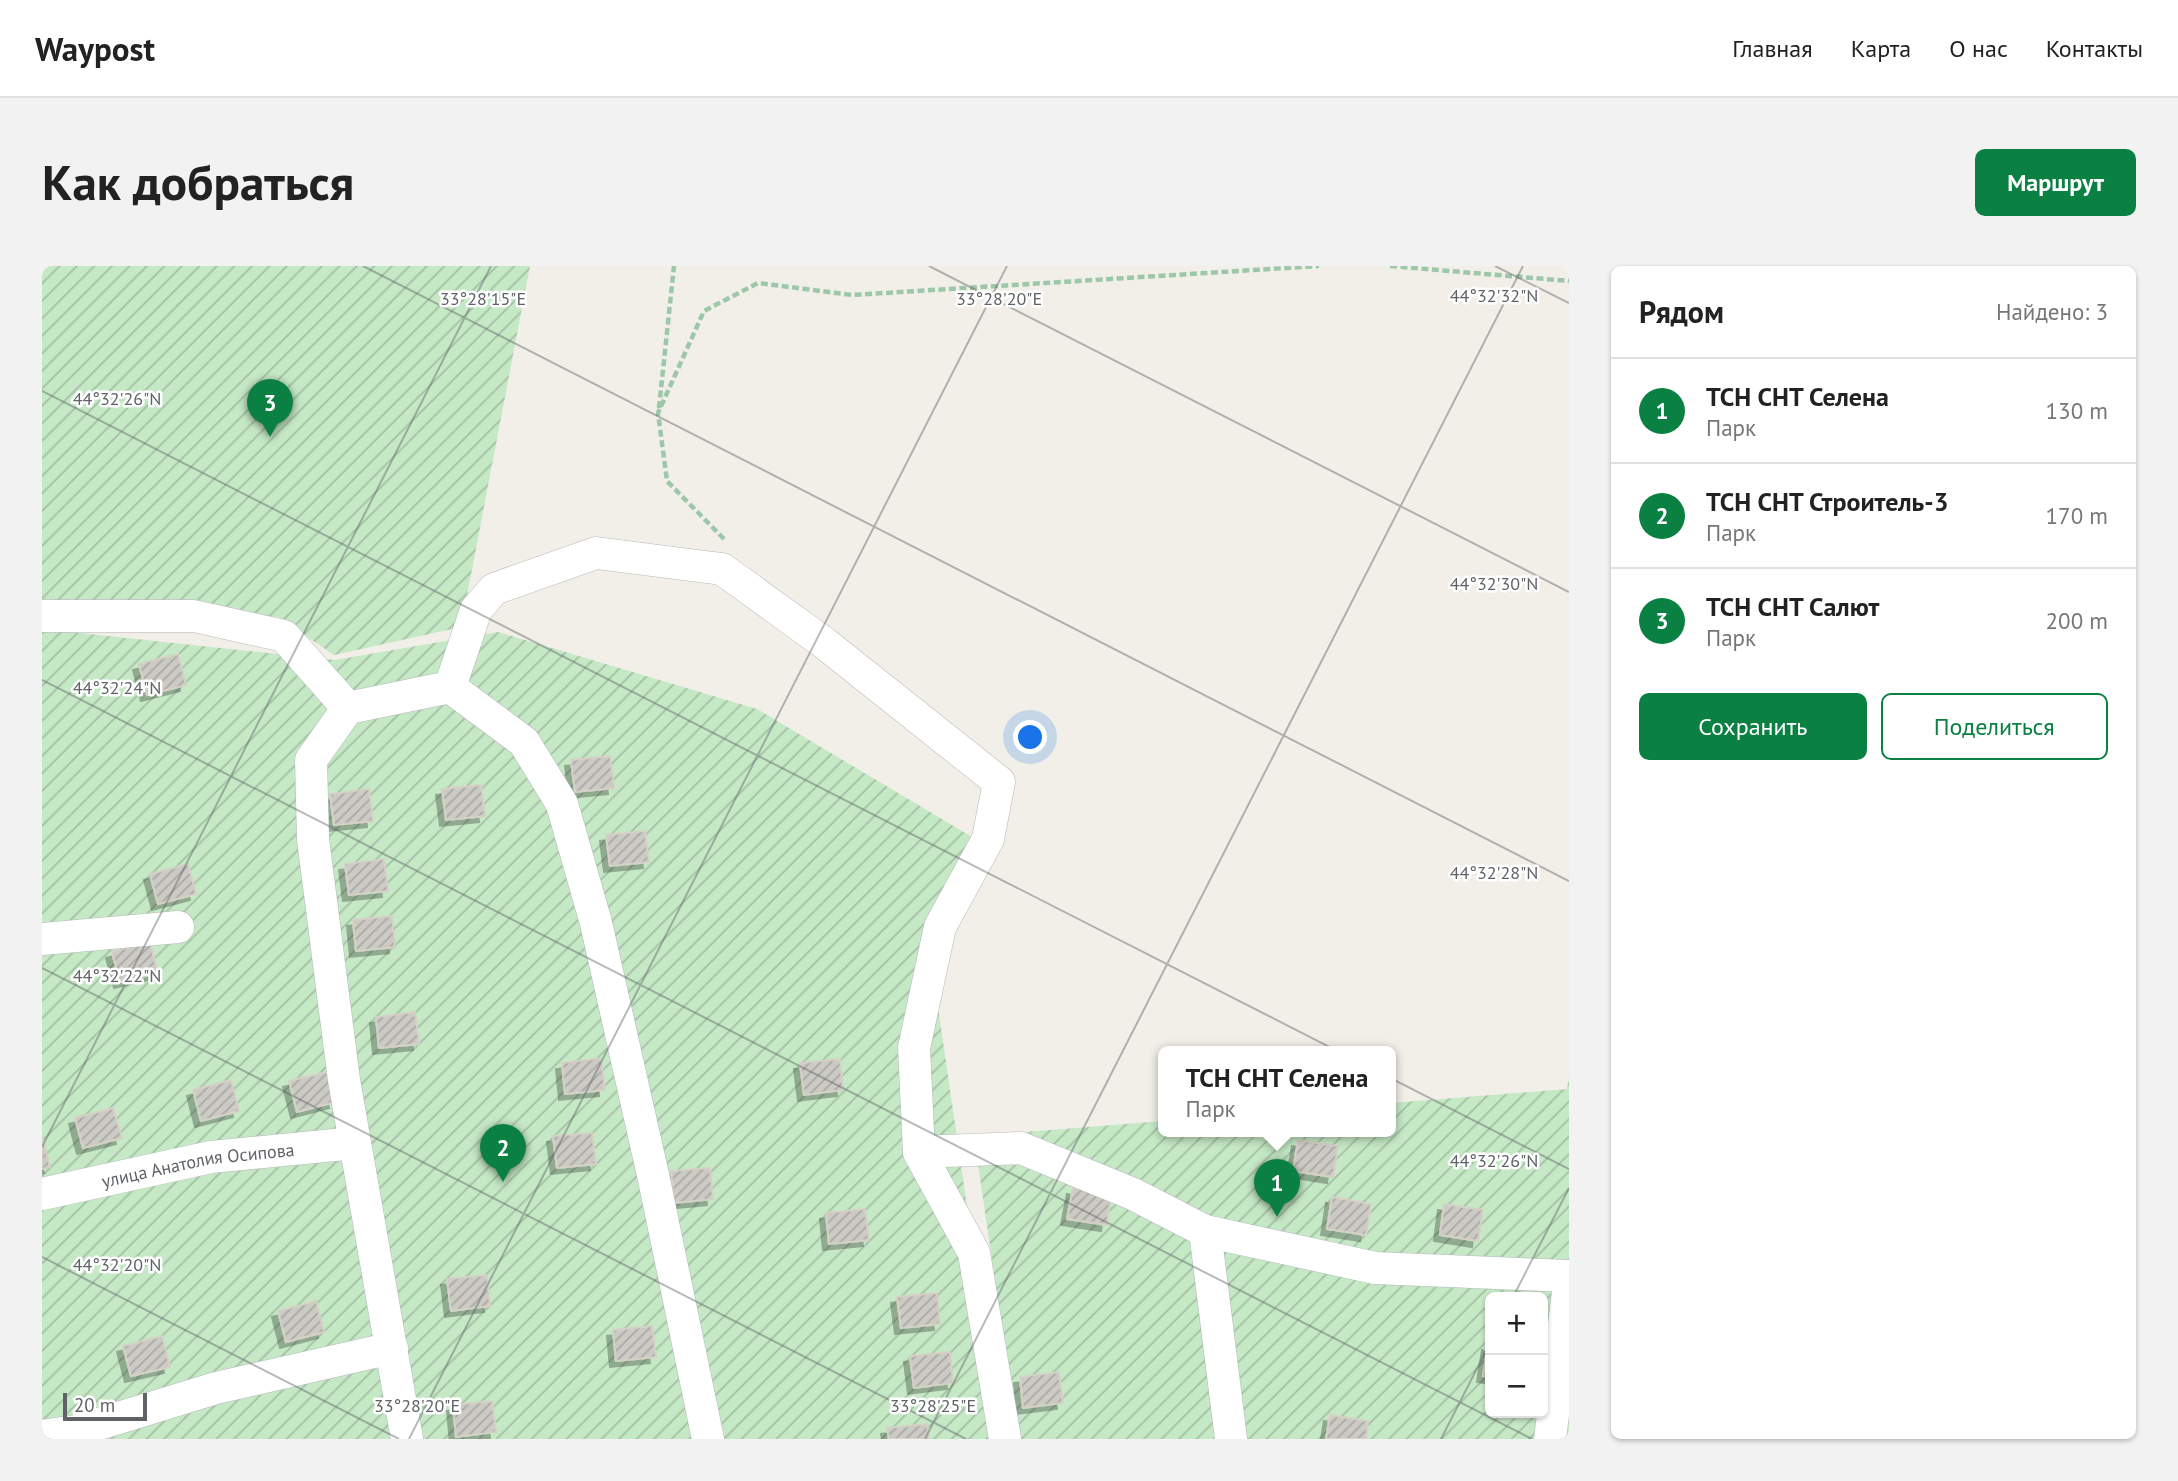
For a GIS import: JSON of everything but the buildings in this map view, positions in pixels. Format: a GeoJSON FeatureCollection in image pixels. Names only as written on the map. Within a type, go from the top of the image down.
{"type":"FeatureCollection","features":[{"type":"Feature","properties":{"kind":"lane"},"geometry":{"type":"LineString","coordinates":[[450,687],[476,610],[494,589],[597,554],[722,569],[822,642],[999,782],[988,839],[940,927],[914,1048],[919,1152],[974,1253],[1005,1439]]}},
{"type":"Feature","properties":{"kind":"lane"},"geometry":{"type":"LineString","coordinates":[[42,616],[194,616],[284,636],[348,708]]}},
{"type":"Feature","properties":{"kind":"lane"},"geometry":{"type":"LineString","coordinates":[[407,1439],[344,1080],[313,839],[311,760],[348,708],[450,687],[524,741],[562,804],[596,923],[653,1175],[708,1439]]}},
{"type":"Feature","properties":{"kind":"lane"},"geometry":{"type":"LineString","coordinates":[[42,939],[178,927]]}},
{"type":"Feature","properties":{"kind":"lane","name":"улица Анатолия Осипова"},"geometry":{"type":"LineString","coordinates":[[42,1194],[211,1157],[355,1143]]}},
{"type":"Feature","properties":{"kind":"lane"},"geometry":{"type":"LineString","coordinates":[[919,1152],[1021,1148],[1133,1194],[1205,1231],[1375,1268],[1569,1276]]}},
{"type":"Feature","properties":{"kind":"lane"},"geometry":{"type":"LineString","coordinates":[[1205,1231],[1231,1439]]}},
{"type":"Feature","properties":{"kind":"lane"},"geometry":{"type":"LineString","coordinates":[[1550,1439],[1569,1284]]}},
{"type":"Feature","properties":{"kind":"lane"},"geometry":{"type":"LineString","coordinates":[[42,1436],[76,1431],[216,1388],[392,1348]]}},
{"type":"Feature","properties":{"kind":"path"},"geometry":{"type":"LineString","coordinates":[[674,266],[658,412],[667,481],[737,553],[722,569]]}},
{"type":"Feature","properties":{"kind":"path"},"geometry":{"type":"LineString","coordinates":[[658,412],[704,311],[758,283],[852,295],[1319,266]]}},
{"type":"Feature","properties":{"kind":"path"},"geometry":{"type":"LineString","coordinates":[[1390,266],[1569,281]]}},
{"type":"Feature","properties":{"kind":"green space"},"geometry":{"type":"Polygon","coordinates":[[[42,266],[530,266],[461,627],[334,655],[278,617],[42,608],[42,266]]]}},
{"type":"Feature","properties":{"kind":"green space"},"geometry":{"type":"Polygon","coordinates":[[[42,629],[335,660],[498,632],[757,709],[972,837],[926,925],[1001,1439],[42,1439],[42,629]]]}},
{"type":"Feature","properties":{"kind":"green space"},"geometry":{"type":"Polygon","coordinates":[[[1569,1078],[1569,1439],[1018,1439],[974,1136],[1158,1121],[1158,1137],[1396,1137],[1396,1103],[1567,1089],[1569,1078]]]}},
{"type":"Feature","properties":{"kind":"place","name":"ТСН СНТ Салют"},"geometry":{"type":"Point","coordinates":[270,437]}},
{"type":"Feature","properties":{"kind":"place","name":"ТСН СНТ Строитель-3"},"geometry":{"type":"Point","coordinates":[503,1182]}},
{"type":"Feature","properties":{"kind":"place","name":"ТСН СНТ Селена"},"geometry":{"type":"Point","coordinates":[1277,1217]}}]}
